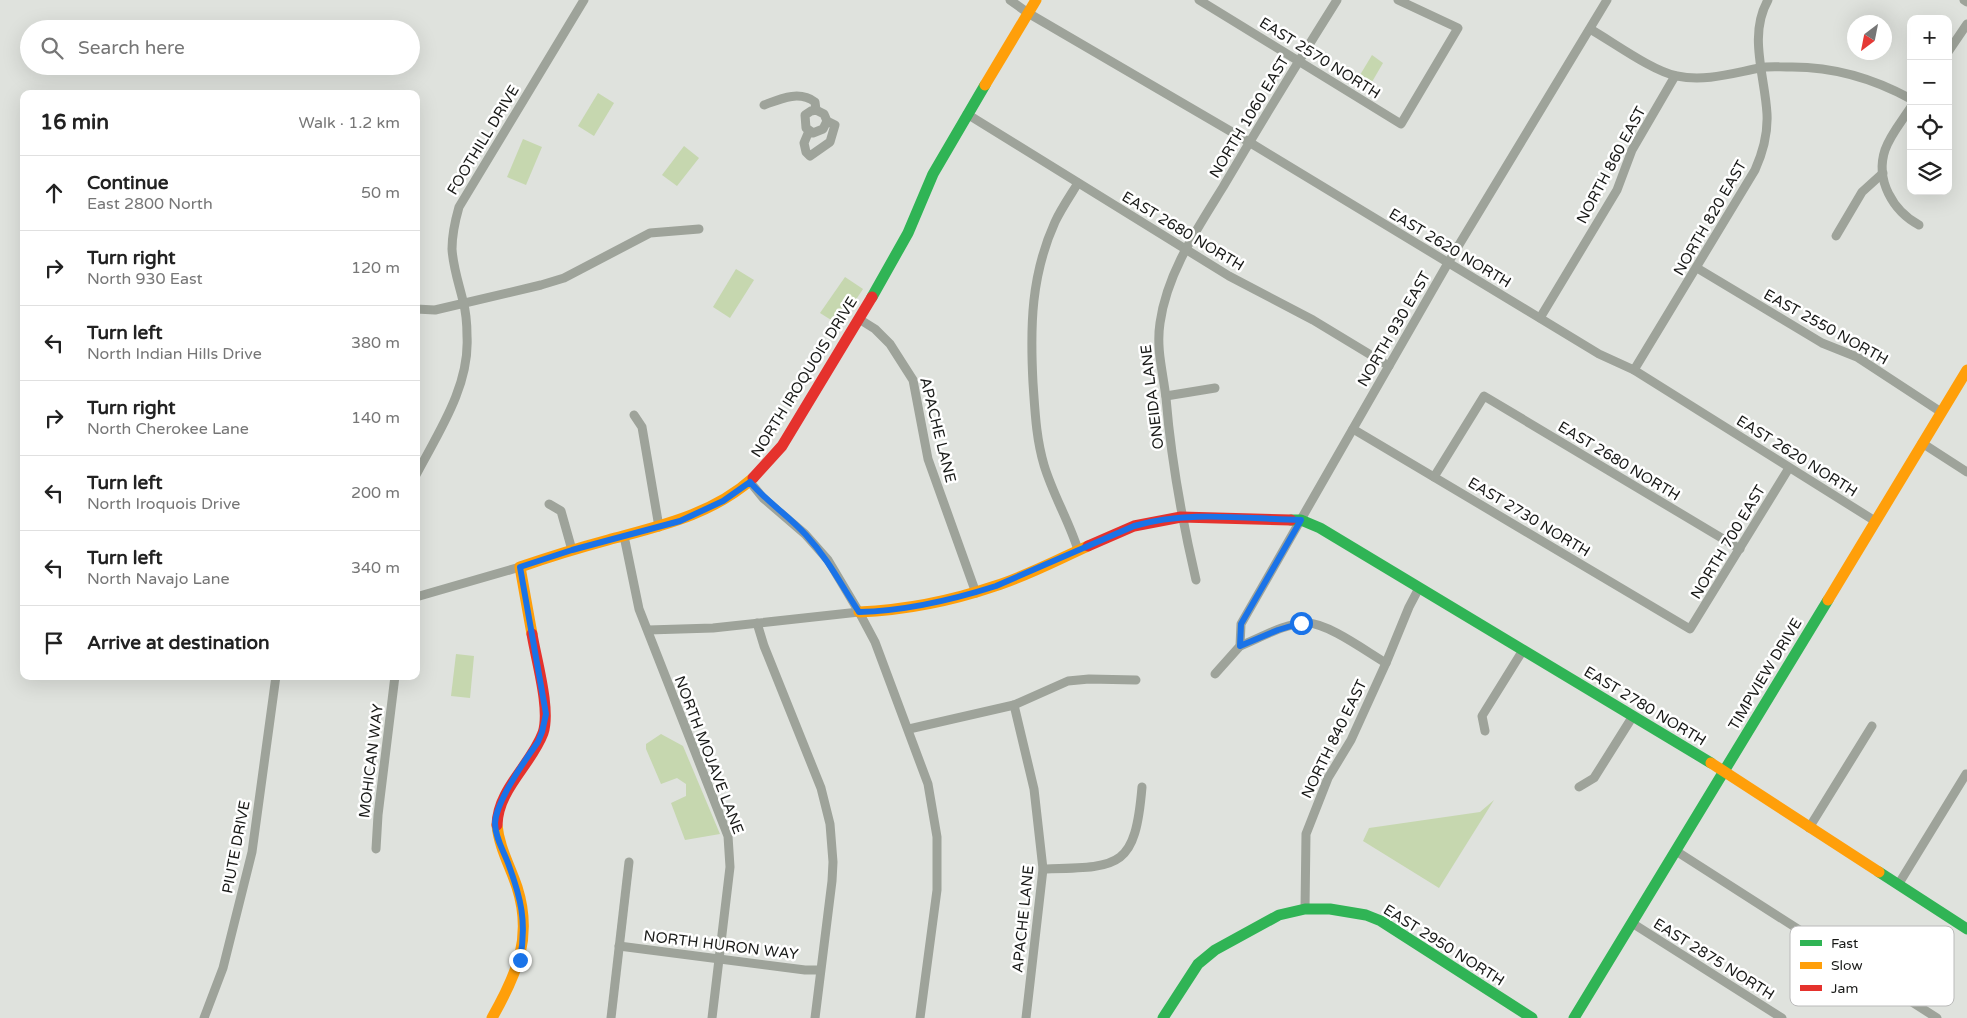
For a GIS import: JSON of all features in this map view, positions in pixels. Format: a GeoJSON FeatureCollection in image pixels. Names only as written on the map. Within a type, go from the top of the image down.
{"type":"FeatureCollection","features":[{"type":"Feature","properties":{"kind":"street","name":"FOOTHILL DRIVE"},"geometry":{"type":"LineString","coordinates":[[420,467],[450,410],[460,385],[464,367],[468,337],[464,303],[452,248],[453,232],[459,207],[584,0]]}},
{"type":"Feature","properties":{"kind":"street","name":"EAST 2620 NORTH"},"geometry":{"type":"LineString","coordinates":[[1010,0],[1028,13],[1249,142],[1599,354],[1634,370],[1875,521]]}},
{"type":"Feature","properties":{"kind":"street","name":"NORTH IROQUOIS DRIVE"},"geometry":{"type":"LineString","coordinates":[[420,596],[694,516],[723,501],[750,482],[764,469],[782,446],[891,266],[908,233],[933,174],[1036,0]]}},
{"type":"Feature","properties":{"kind":"street","name":"EAST 2570 NORTH"},"geometry":{"type":"LineString","coordinates":[[1199,0],[1401,124],[1458,28],[1398,0]]}},
{"type":"Feature","properties":{"kind":"street","name":"NORTH 1060 EAST"},"geometry":{"type":"LineString","coordinates":[[1186,249],[1249,142],[1337,0]]}},
{"type":"Feature","properties":{"kind":"street","name":"NORTH 930 EAST"},"geometry":{"type":"LineString","coordinates":[[1240,646],[1241,624],[1448,263],[1607,0]]}},
{"type":"Feature","properties":{"kind":"street","name":"NORTH 820 EAST"},"geometry":{"type":"LineString","coordinates":[[1634,370],[1697,268],[1755,170],[1760,158],[1767,130],[1767,113],[1758,29],[1762,10],[1768,0]]}},
{"type":"Feature","properties":{"kind":"street"},"geometry":{"type":"LineString","coordinates":[[1952,46],[1967,24]]}},
{"type":"Feature","properties":{"kind":"street"},"geometry":{"type":"LineString","coordinates":[[1590,29],[1656,68],[1676,76],[1708,78],[1761,67],[1803,67],[1838,70],[1872,80],[1907,97]]}},
{"type":"Feature","properties":{"kind":"street","name":"NORTH 860 EAST"},"geometry":{"type":"LineString","coordinates":[[1540,318],[1617,190],[1632,150],[1676,76]]}},
{"type":"Feature","properties":{"kind":"street"},"geometry":{"type":"LineString","coordinates":[[764,105],[784,98],[801,96],[815,102],[816,110]]}},
{"type":"Feature","properties":{"kind":"street"},"geometry":{"type":"LineString","coordinates":[[816,110],[824,114],[827,121],[835,125],[830,142],[810,156],[806,152],[804,143],[809,131],[804,123],[805,115],[811,111],[816,110]]}},
{"type":"Feature","properties":{"kind":"street","name":"EAST 2680 NORTH"},"geometry":{"type":"LineString","coordinates":[[967,114],[1229,276],[1313,320],[1389,366]]}},
{"type":"Feature","properties":{"kind":"street"},"geometry":{"type":"LineString","coordinates":[[1907,114],[1890,140],[1883,158],[1883,173],[1885,186],[1894,204],[1904,215],[1919,224]]}},
{"type":"Feature","properties":{"kind":"street"},"geometry":{"type":"LineString","coordinates":[[809,131],[817,132],[822,129],[827,121]]}},
{"type":"Feature","properties":{"kind":"street"},"geometry":{"type":"LineString","coordinates":[[1836,236],[1862,192],[1883,173]]}},
{"type":"Feature","properties":{"kind":"street"},"geometry":{"type":"LineString","coordinates":[[1078,183],[1055,220],[1042,257],[1033,302],[1031,328],[1035,421],[1041,455],[1078,550]]}},
{"type":"Feature","properties":{"kind":"street"},"geometry":{"type":"LineString","coordinates":[[420,309],[435,310],[541,285],[564,278],[650,233],[699,229]]}},
{"type":"Feature","properties":{"kind":"street","name":"ONEIDA LANE"},"geometry":{"type":"LineString","coordinates":[[1186,249],[1170,284],[1160,323],[1159,355],[1181,517],[1196,580]]}},
{"type":"Feature","properties":{"kind":"street","name":"EAST 2550 NORTH"},"geometry":{"type":"LineString","coordinates":[[1697,268],[1822,343],[1857,357],[1941,412]]}},
{"type":"Feature","properties":{"kind":"street","name":"APACHE LANE"},"geometry":{"type":"LineString","coordinates":[[859,319],[875,329],[890,344],[913,380],[928,459],[976,593]]}},
{"type":"Feature","properties":{"kind":"street","name":"TIMPVIEW DRIVE"},"geometry":{"type":"LineString","coordinates":[[1574,1018],[1967,370]]}},
{"type":"Feature","properties":{"kind":"street"},"geometry":{"type":"LineString","coordinates":[[1166,396],[1215,388]]}},
{"type":"Feature","properties":{"kind":"street","name":"EAST 2680 NORTH"},"geometry":{"type":"LineString","coordinates":[[1434,477],[1484,396],[1740,549]]}},
{"type":"Feature","properties":{"kind":"street"},"geometry":{"type":"LineString","coordinates":[[634,415],[642,427],[659,527]]}},
{"type":"Feature","properties":{"kind":"street","name":"EAST 2730 NORTH"},"geometry":{"type":"LineString","coordinates":[[1353,429],[1690,629]]}},
{"type":"Feature","properties":{"kind":"street"},"geometry":{"type":"LineString","coordinates":[[1922,443],[1967,472]]}},
{"type":"Feature","properties":{"kind":"street","name":"NORTH 700 EAST"},"geometry":{"type":"LineString","coordinates":[[1690,629],[1789,468]]}},
{"type":"Feature","properties":{"kind":"street"},"geometry":{"type":"LineString","coordinates":[[750,482],[763,498],[805,534],[828,560],[859,612],[875,642],[928,784],[937,837],[938,864],[934,918],[920,1018]]}},
{"type":"Feature","properties":{"kind":"street"},"geometry":{"type":"LineString","coordinates":[[549,504],[562,511],[572,550]]}},
{"type":"Feature","properties":{"kind":"street"},"geometry":{"type":"LineString","coordinates":[[648,630],[713,628],[898,609],[949,600],[996,586],[1134,526],[1181,517],[1301,520]]}},
{"type":"Feature","properties":{"kind":"street","name":"EAST 2780 NORTH"},"geometry":{"type":"LineString","coordinates":[[1301,520],[1320,528],[1724,771],[1738,782],[1967,929]]}},
{"type":"Feature","properties":{"kind":"street","name":"NORTH MOJAVE LANE"},"geometry":{"type":"LineString","coordinates":[[624,536],[639,609],[728,836],[730,867],[712,1018]]}},
{"type":"Feature","properties":{"kind":"street"},"geometry":{"type":"LineString","coordinates":[[492,1018],[515,976],[520,960],[524,929],[524,916],[518,889],[496,831],[497,813],[500,804],[538,742],[546,714],[520,567]]}},
{"type":"Feature","properties":{"kind":"street","name":"NORTH 840 EAST"},"geometry":{"type":"LineString","coordinates":[[1305,909],[1306,834],[1328,778],[1351,740],[1419,588]]}},
{"type":"Feature","properties":{"kind":"street"},"geometry":{"type":"LineString","coordinates":[[757,623],[764,646],[821,788],[830,824],[832,881],[815,1018]]}},
{"type":"Feature","properties":{"kind":"street"},"geometry":{"type":"LineString","coordinates":[[1215,674],[1240,646],[1278,630],[1308,623],[1327,628],[1386,664]]}},
{"type":"Feature","properties":{"kind":"street"},"geometry":{"type":"LineString","coordinates":[[1485,731],[1482,716],[1523,650]]}},
{"type":"Feature","properties":{"kind":"street"},"geometry":{"type":"LineString","coordinates":[[909,729],[1014,705],[1068,681],[1089,679],[1136,680]]}},
{"type":"Feature","properties":{"kind":"street","name":"PIUTE DRIVE"},"geometry":{"type":"LineString","coordinates":[[204,1018],[223,968],[252,852],[275,680]]}},
{"type":"Feature","properties":{"kind":"street","name":"MOHICAN WAY"},"geometry":{"type":"LineString","coordinates":[[376,849],[378,815],[395,680]]}},
{"type":"Feature","properties":{"kind":"street","name":"APACHE LANE"},"geometry":{"type":"LineString","coordinates":[[1014,705],[1034,789],[1043,869],[1026,1018]]}},
{"type":"Feature","properties":{"kind":"street"},"geometry":{"type":"LineString","coordinates":[[1579,787],[1594,778],[1633,716]]}},
{"type":"Feature","properties":{"kind":"street"},"geometry":{"type":"LineString","coordinates":[[1809,828],[1872,726]]}},
{"type":"Feature","properties":{"kind":"street"},"geometry":{"type":"LineString","coordinates":[[1898,885],[1966,774]]}},
{"type":"Feature","properties":{"kind":"street"},"geometry":{"type":"LineString","coordinates":[[1043,869],[1094,868],[1108,865],[1123,855],[1134,836],[1140,810],[1142,787]]}},
{"type":"Feature","properties":{"kind":"street"},"geometry":{"type":"LineString","coordinates":[[1676,851],[1793,926]]}},
{"type":"Feature","properties":{"kind":"street"},"geometry":{"type":"LineString","coordinates":[[611,1018],[629,862]]}},
{"type":"Feature","properties":{"kind":"street","name":"EAST 2950 NORTH"},"geometry":{"type":"LineString","coordinates":[[1163,1018],[1198,964],[1215,950],[1279,915],[1305,909],[1337,910],[1366,915],[1382,921],[1532,1018]]}},
{"type":"Feature","properties":{"kind":"street","name":"EAST 2875 NORTH"},"geometry":{"type":"LineString","coordinates":[[1632,923],[1782,1018]]}},
{"type":"Feature","properties":{"kind":"street","name":"NORTH HURON WAY"},"geometry":{"type":"LineString","coordinates":[[619,946],[719,960],[820,970]]}},
{"type":"Feature","properties":{"kind":"street"},"geometry":{"type":"LineString","coordinates":[[1918,1006],[1937,1018]]}},
{"type":"Feature","properties":{"kind":"green space"},"geometry":{"type":"Polygon","coordinates":[[[1372,55],[1383,63],[1369,87],[1357,80],[1372,55]]]}},
{"type":"Feature","properties":{"kind":"green space"},"geometry":{"type":"Polygon","coordinates":[[[598,93],[614,103],[594,136],[578,126],[598,93]]]}},
{"type":"Feature","properties":{"kind":"green space"},"geometry":{"type":"Polygon","coordinates":[[[523,139],[542,147],[526,185],[507,177],[523,139]]]}},
{"type":"Feature","properties":{"kind":"green space"},"geometry":{"type":"Polygon","coordinates":[[[684,146],[699,158],[677,186],[662,175],[684,146]]]}},
{"type":"Feature","properties":{"kind":"green space"},"geometry":{"type":"Polygon","coordinates":[[[736,269],[754,280],[730,318],[713,307],[736,269]]]}},
{"type":"Feature","properties":{"kind":"green space"},"geometry":{"type":"Polygon","coordinates":[[[845,277],[863,289],[839,325],[820,313],[845,277]]]}},
{"type":"Feature","properties":{"kind":"green space"},"geometry":{"type":"Polygon","coordinates":[[[456,654],[474,656],[470,698],[451,696],[456,654]]]}},
{"type":"Feature","properties":{"kind":"green space"},"geometry":{"type":"Polygon","coordinates":[[[661,734],[683,746],[720,834],[685,840],[671,803],[686,796],[686,784],[677,778],[661,784],[646,749],[646,744],[661,734]]]}},
{"type":"Feature","properties":{"kind":"green space"},"geometry":{"type":"Polygon","coordinates":[[[1494,800],[1439,888],[1363,841],[1369,828],[1480,812],[1494,800]]]}},
{"type":"Feature","properties":{"kind":"traffic: fast"},"geometry":{"type":"LineString","coordinates":[[872,297],[908,233],[933,174],[985,85]]}},
{"type":"Feature","properties":{"kind":"traffic: fast"},"geometry":{"type":"LineString","coordinates":[[1291,520],[1301,520],[1320,528],[1711,763]]}},
{"type":"Feature","properties":{"kind":"traffic: fast"},"geometry":{"type":"LineString","coordinates":[[1574,1018],[1828,600]]}},
{"type":"Feature","properties":{"kind":"traffic: fast"},"geometry":{"type":"LineString","coordinates":[[1879,872],[1967,929]]}},
{"type":"Feature","properties":{"kind":"traffic: fast"},"geometry":{"type":"LineString","coordinates":[[1163,1018],[1198,964],[1215,950],[1279,915],[1305,909],[1330,909],[1366,915],[1381,921],[1532,1018]]}},
{"type":"Feature","properties":{"kind":"traffic: slow"},"geometry":{"type":"LineString","coordinates":[[985,85],[1036,0]]}},
{"type":"Feature","properties":{"kind":"traffic: slow"},"geometry":{"type":"LineString","coordinates":[[1828,600],[1967,370]]}},
{"type":"Feature","properties":{"kind":"traffic: slow"},"geometry":{"type":"LineString","coordinates":[[532,634],[520,567],[575,549],[684,518],[720,501],[737,491],[753,478]]}},
{"type":"Feature","properties":{"kind":"traffic: slow"},"geometry":{"type":"LineString","coordinates":[[859,612],[911,607],[978,591],[1019,578],[1088,546]]}},
{"type":"Feature","properties":{"kind":"traffic: slow"},"geometry":{"type":"LineString","coordinates":[[1711,763],[1879,872]]}},
{"type":"Feature","properties":{"kind":"traffic: slow"},"geometry":{"type":"LineString","coordinates":[[492,1018],[509,986],[520,955],[523,939],[522,905],[502,849],[497,825]]}},
{"type":"Feature","properties":{"kind":"traffic: jam"},"geometry":{"type":"LineString","coordinates":[[753,478],[782,446],[872,297]]}},
{"type":"Feature","properties":{"kind":"traffic: jam"},"geometry":{"type":"LineString","coordinates":[[1088,546],[1134,526],[1181,517],[1291,520]]}},
{"type":"Feature","properties":{"kind":"traffic: jam"},"geometry":{"type":"LineString","coordinates":[[497,825],[503,800],[538,745],[545,723],[542,684],[532,634]]}},
{"type":"Feature","properties":{"kind":"route"},"geometry":{"type":"LineString","coordinates":[[520,960],[524,929],[522,904],[518,889],[498,840],[495,822],[500,804],[538,742],[544,725],[546,705],[520,567],[572,550],[694,516],[723,501],[750,482],[763,498],[805,534],[828,560],[859,612],[898,609],[976,593],[1146,522],[1181,517],[1301,520],[1241,624],[1240,646],[1278,630],[1301,623]]}}]}
